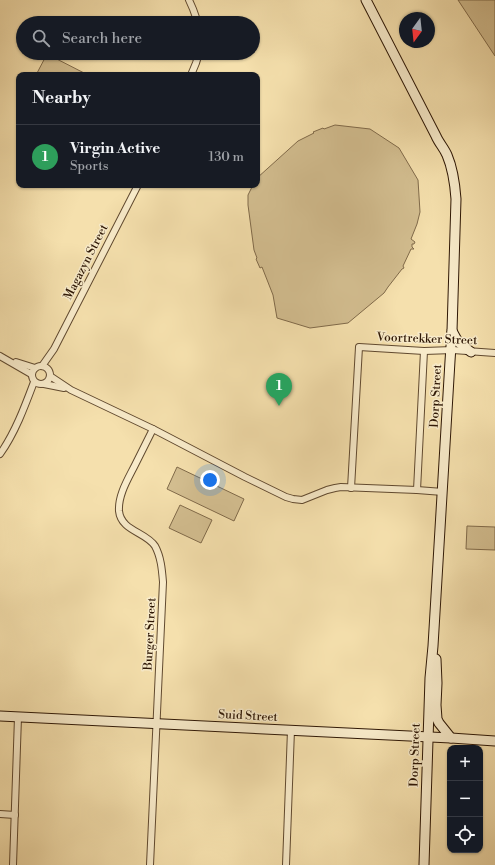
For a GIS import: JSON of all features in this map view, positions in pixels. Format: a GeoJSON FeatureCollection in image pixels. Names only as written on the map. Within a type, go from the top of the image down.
{"type":"FeatureCollection","features":[{"type":"Feature","properties":{"kind":"street"},"geometry":{"type":"LineString","coordinates":[[189,0],[196,16]]}},
{"type":"Feature","properties":{"kind":"street","name":"Dorp Street"},"geometry":{"type":"LineString","coordinates":[[366,0],[448,157],[454,182],[456,199],[452,332],[434,646],[430,678],[424,865]]}},
{"type":"Feature","properties":{"kind":"street","name":"Dorp Street"},"geometry":{"type":"LineString","coordinates":[[373,0],[443,141],[444,149]]}},
{"type":"Feature","properties":{"kind":"street"},"geometry":{"type":"LineString","coordinates":[[192,72],[197,60]]}},
{"type":"Feature","properties":{"kind":"street","name":"Magazyn Street"},"geometry":{"type":"LineString","coordinates":[[48,369],[54,349],[136,188]]}},
{"type":"Feature","properties":{"kind":"street"},"geometry":{"type":"LineString","coordinates":[[452,332],[460,345],[471,352]]}},
{"type":"Feature","properties":{"kind":"street","name":"Voortrekker Street"},"geometry":{"type":"LineString","coordinates":[[351,488],[359,347],[495,353]]}},
{"type":"Feature","properties":{"kind":"street","name":"Magazyn Street"},"geometry":{"type":"LineString","coordinates":[[38,367],[54,349]]}},
{"type":"Feature","properties":{"kind":"street"},"geometry":{"type":"LineString","coordinates":[[417,490],[424,351]]}},
{"type":"Feature","properties":{"kind":"street"},"geometry":{"type":"LineString","coordinates":[[0,356],[32,374]]}},
{"type":"Feature","properties":{"kind":"street"},"geometry":{"type":"LineString","coordinates":[[9,360],[48,369],[50,376],[71,390],[153,429],[290,499],[302,500],[335,488],[443,492]]}},
{"type":"Feature","properties":{"kind":"street"},"geometry":{"type":"LineString","coordinates":[[0,454],[6,446],[26,404],[34,382],[32,374],[38,367]]}},
{"type":"Feature","properties":{"kind":"street"},"geometry":{"type":"LineString","coordinates":[[26,404],[43,384],[49,380],[50,376]]}},
{"type":"Feature","properties":{"kind":"street"},"geometry":{"type":"LineString","coordinates":[[34,382],[71,390]]}},
{"type":"Feature","properties":{"kind":"street","name":"Burger Street"},"geometry":{"type":"LineString","coordinates":[[150,865],[163,582],[162,570],[157,551],[152,542],[127,525],[119,512],[119,506],[124,489],[153,429]]}},
{"type":"Feature","properties":{"kind":"street","name":"Dorp Street"},"geometry":{"type":"LineString","coordinates":[[434,646],[437,667],[437,719],[451,738]]}},
{"type":"Feature","properties":{"kind":"street","name":"Suid Street"},"geometry":{"type":"LineString","coordinates":[[0,716],[495,741]]}},
{"type":"Feature","properties":{"kind":"street"},"geometry":{"type":"LineString","coordinates":[[13,865],[18,717]]}},
{"type":"Feature","properties":{"kind":"street"},"geometry":{"type":"LineString","coordinates":[[286,865],[292,730]]}},
{"type":"Feature","properties":{"kind":"street"},"geometry":{"type":"LineString","coordinates":[[0,814],[15,815]]}},
{"type":"Feature","properties":{"kind":"shaded area"},"geometry":{"type":"Polygon","coordinates":[[[458,0],[495,0],[495,56],[458,0]]]}},
{"type":"Feature","properties":{"kind":"shaded area"},"geometry":{"type":"Polygon","coordinates":[[[44,60],[59,60],[82,72],[38,72],[44,60]]]}},
{"type":"Feature","properties":{"kind":"shaded area"},"geometry":{"type":"Polygon","coordinates":[[[335,125],[370,129],[399,148],[418,180],[420,212],[411,239],[415,242],[412,244],[414,249],[411,249],[403,266],[404,268],[384,293],[348,323],[310,328],[277,318],[273,295],[262,267],[260,268],[256,259],[248,205],[248,195],[252,188],[260,188],[260,175],[298,141],[314,133],[313,132],[323,128],[324,129],[335,125]]]}},
{"type":"Feature","properties":{"kind":"shaded area"},"geometry":{"type":"Polygon","coordinates":[[[177,467],[244,499],[234,521],[167,489],[177,467]]]}},
{"type":"Feature","properties":{"kind":"shaded area"},"geometry":{"type":"Polygon","coordinates":[[[180,505],[212,520],[201,543],[169,528],[180,505]]]}},
{"type":"Feature","properties":{"kind":"shaded area"},"geometry":{"type":"Polygon","coordinates":[[[467,526],[495,527],[495,550],[466,549],[467,526]]]}},
{"type":"Feature","properties":{"kind":"place","name":"Virgin Active"},"geometry":{"type":"Point","coordinates":[279,406]}}]}
